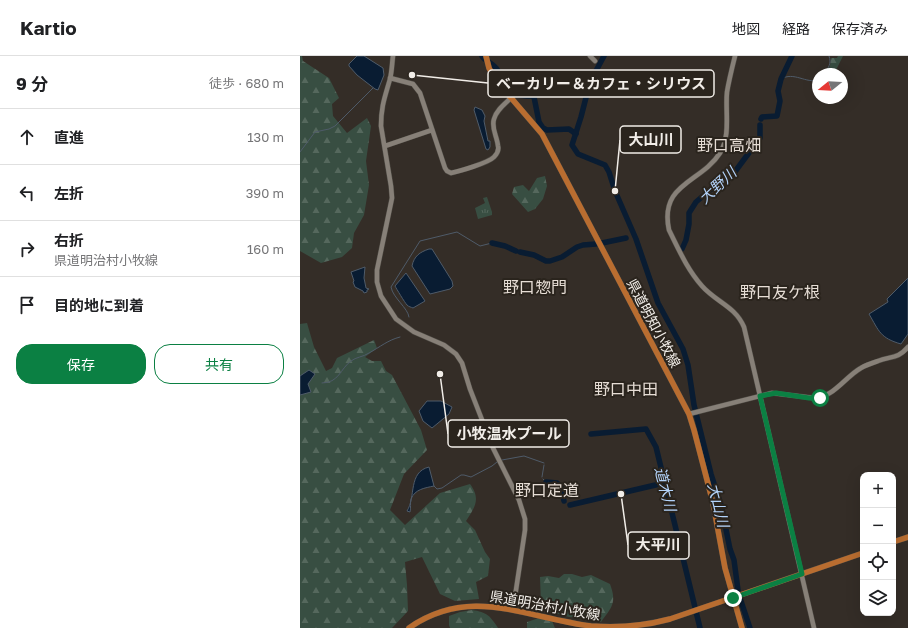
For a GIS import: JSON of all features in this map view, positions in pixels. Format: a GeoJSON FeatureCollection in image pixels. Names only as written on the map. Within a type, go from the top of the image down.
{"type":"FeatureCollection","features":[{"type":"Feature","properties":{"kind":"main road","name":"県道明知小牧線"},"geometry":{"type":"LineString","coordinates":[[486,59],[494,78],[512,97],[542,134],[690,414],[713,503],[725,568],[742,628]]}},
{"type":"Feature","properties":{"kind":"main road"},"geometry":{"type":"LineString","coordinates":[[896,541],[908,538]]}},
{"type":"Feature","properties":{"kind":"main road","name":"県道明治村小牧線"},"geometry":{"type":"LineString","coordinates":[[409,628],[429,616],[459,607],[485,606],[513,610],[584,625],[628,627],[651,624],[733,598],[860,554]]}},
{"type":"Feature","properties":{"kind":"street"},"geometry":{"type":"LineString","coordinates":[[392,56],[390,78],[383,101],[381,116],[392,198],[377,270],[378,287],[385,304],[396,319],[414,332],[444,345],[456,354],[462,363],[470,389],[493,448],[519,500],[525,519],[525,530],[513,610]]}},
{"type":"Feature","properties":{"kind":"street"},"geometry":{"type":"LineString","coordinates":[[590,56],[595,62]]}},
{"type":"Feature","properties":{"kind":"street"},"geometry":{"type":"LineString","coordinates":[[735,56],[727,93],[727,130],[720,153],[678,189],[667,214],[670,230],[689,270],[704,287],[732,309],[741,320],[748,344],[814,628]]}},
{"type":"Feature","properties":{"kind":"street"},"geometry":{"type":"LineString","coordinates":[[390,78],[409,82],[417,88],[445,168],[449,173],[488,161],[496,156],[498,145],[493,126],[494,118],[496,113],[512,97]]}},
{"type":"Feature","properties":{"kind":"street"},"geometry":{"type":"LineString","coordinates":[[385,146],[432,130]]}},
{"type":"Feature","properties":{"kind":"street"},"geometry":{"type":"LineString","coordinates":[[690,414],[776,393],[809,398],[820,398],[833,390],[859,369],[879,360],[900,355],[908,347]]}},
{"type":"Feature","properties":{"kind":"green space"},"geometry":{"type":"Polygon","coordinates":[[[300,56],[302,56],[303,61],[329,78],[339,98],[332,104],[333,116],[347,133],[367,118],[371,126],[366,161],[369,185],[364,215],[354,233],[352,248],[342,257],[321,263],[300,251],[300,56]]]}},
{"type":"Feature","properties":{"kind":"green space"},"geometry":{"type":"Polygon","coordinates":[[[838,56],[843,56],[837,68],[829,68],[831,58],[837,58],[838,56]]]}},
{"type":"Feature","properties":{"kind":"green space"},"geometry":{"type":"Polygon","coordinates":[[[545,176],[547,186],[543,199],[535,209],[528,212],[512,194],[514,187],[523,185],[529,191],[537,178],[545,176]]]}},
{"type":"Feature","properties":{"kind":"green space"},"geometry":{"type":"Polygon","coordinates":[[[487,197],[492,215],[478,219],[475,208],[485,203],[483,198],[487,197]]]}},
{"type":"Feature","properties":{"kind":"green space"},"geometry":{"type":"Polygon","coordinates":[[[307,323],[314,347],[326,371],[332,368],[337,358],[374,340],[377,348],[365,357],[372,361],[381,361],[386,371],[392,375],[421,430],[427,450],[404,474],[390,510],[405,525],[440,493],[470,484],[475,494],[476,503],[466,521],[475,530],[485,552],[490,559],[488,576],[476,582],[479,599],[455,601],[440,594],[422,557],[405,562],[408,611],[392,628],[300,628],[300,324],[307,323]]]}},
{"type":"Feature","properties":{"kind":"green space"},"geometry":{"type":"Polygon","coordinates":[[[564,574],[572,574],[582,577],[591,575],[610,584],[613,600],[611,608],[601,622],[584,618],[569,617],[544,610],[541,604],[540,577],[548,576],[559,578],[564,574]]]}},
{"type":"Feature","properties":{"kind":"green space"},"geometry":{"type":"Polygon","coordinates":[[[472,610],[488,615],[498,628],[450,628],[449,616],[472,610]]]}},
{"type":"Feature","properties":{"kind":"green space"},"geometry":{"type":"Polygon","coordinates":[[[539,618],[552,621],[555,628],[527,628],[527,622],[539,618]]]}},
{"type":"Feature","properties":{"kind":"water"},"geometry":{"type":"Polygon","coordinates":[[[357,56],[364,56],[383,68],[384,75],[378,90],[357,75],[349,66],[349,64],[357,56]]]}},
{"type":"Feature","properties":{"kind":"water"},"geometry":{"type":"Polygon","coordinates":[[[475,107],[482,110],[485,116],[484,121],[488,141],[490,141],[490,147],[488,150],[486,149],[474,110],[475,107]]]}},
{"type":"Feature","properties":{"kind":"water"},"geometry":{"type":"Polygon","coordinates":[[[432,249],[452,281],[453,286],[450,289],[430,294],[412,266],[418,255],[432,249]]]}},
{"type":"Feature","properties":{"kind":"water"},"geometry":{"type":"Polygon","coordinates":[[[365,267],[364,278],[366,288],[369,289],[364,293],[355,287],[351,272],[365,267]]]}},
{"type":"Feature","properties":{"kind":"water"},"geometry":{"type":"Polygon","coordinates":[[[406,273],[425,301],[413,308],[407,305],[395,286],[406,273]]]}},
{"type":"Feature","properties":{"kind":"water"},"geometry":{"type":"Polygon","coordinates":[[[908,278],[908,334],[901,344],[884,336],[869,314],[888,302],[887,299],[908,278]]]}},
{"type":"Feature","properties":{"kind":"water"},"geometry":{"type":"Polygon","coordinates":[[[309,370],[315,374],[308,384],[311,392],[300,395],[300,376],[309,370]]]}},
{"type":"Feature","properties":{"kind":"water"},"geometry":{"type":"Polygon","coordinates":[[[427,401],[441,401],[452,407],[449,414],[432,428],[423,421],[419,411],[427,401]]]}},
{"type":"Feature","properties":{"kind":"water"},"geometry":{"type":"Polygon","coordinates":[[[429,467],[434,486],[418,491],[411,498],[415,479],[422,470],[429,467]]]}},
{"type":"Feature","properties":{"kind":"water"},"geometry":{"type":"Polygon","coordinates":[[[411,502],[410,512],[407,511],[411,502]]]}},
{"type":"Feature","properties":{"kind":"waterway"},"geometry":{"type":"LineString","coordinates":[[482,56],[496,68],[507,89],[517,95],[534,97],[539,122],[543,128],[547,130],[569,129],[576,134]]}},
{"type":"Feature","properties":{"kind":"waterway","name":"大山川"},"geometry":{"type":"LineString","coordinates":[[604,56],[590,82],[572,145],[578,154],[605,165],[609,172],[615,191],[636,239],[658,303],[683,349],[688,365],[694,405],[734,560],[738,590]]}},
{"type":"Feature","properties":{"kind":"waterway","name":"大野川"},"geometry":{"type":"LineString","coordinates":[[761,119],[762,117],[777,116],[780,101],[778,91],[781,79],[792,56]]}},
{"type":"Feature","properties":{"kind":"waterway"},"geometry":{"type":"LineString","coordinates":[[828,68],[830,63],[829,56]]}},
{"type":"Feature","properties":{"kind":"waterway"},"geometry":{"type":"LineString","coordinates":[[781,79],[791,76],[812,81]]}},
{"type":"Feature","properties":{"kind":"waterway"},"geometry":{"type":"LineString","coordinates":[[300,152],[315,132],[335,126],[373,88]]}},
{"type":"Feature","properties":{"kind":"waterway","name":"大野川"},"geometry":{"type":"LineString","coordinates":[[682,249],[686,240],[689,224],[689,213],[696,202],[710,190],[731,177],[760,138],[760,125]]}},
{"type":"Feature","properties":{"kind":"waterway"},"geometry":{"type":"LineString","coordinates":[[409,317],[406,310],[392,291],[391,287],[420,241],[457,232],[480,246],[492,243]]}},
{"type":"Feature","properties":{"kind":"waterway"},"geometry":{"type":"LineString","coordinates":[[602,243],[626,238]]}},
{"type":"Feature","properties":{"kind":"waterway"},"geometry":{"type":"LineString","coordinates":[[492,243],[505,246],[516,251]]}},
{"type":"Feature","properties":{"kind":"waterway"},"geometry":{"type":"LineString","coordinates":[[520,252],[550,261],[562,257],[577,247],[596,244]]}},
{"type":"Feature","properties":{"kind":"waterway"},"geometry":{"type":"LineString","coordinates":[[322,383],[332,381],[347,364],[353,360],[400,337]]}},
{"type":"Feature","properties":{"kind":"waterway","name":"道木川"},"geometry":{"type":"LineString","coordinates":[[591,434],[646,429],[656,447],[700,628]]}},
{"type":"Feature","properties":{"kind":"waterway"},"geometry":{"type":"LineString","coordinates":[[502,460],[524,456],[544,463]]}},
{"type":"Feature","properties":{"kind":"waterway"},"geometry":{"type":"LineString","coordinates":[[434,486],[437,489],[442,488],[461,475],[471,477],[497,462]]}},
{"type":"Feature","properties":{"kind":"waterway"},"geometry":{"type":"LineString","coordinates":[[542,477],[544,465]]}},
{"type":"Feature","properties":{"kind":"waterway"},"geometry":{"type":"LineString","coordinates":[[543,479],[546,482]]}},
{"type":"Feature","properties":{"kind":"waterway"},"geometry":{"type":"LineString","coordinates":[[546,482],[557,483],[561,487],[564,501]]}},
{"type":"Feature","properties":{"kind":"waterway"},"geometry":{"type":"LineString","coordinates":[[570,505],[664,483]]}},
{"type":"Feature","properties":{"kind":"waterway","name":"大山川"},"geometry":{"type":"LineString","coordinates":[[741,601],[750,628]]}},
{"type":"Feature","properties":{"kind":"place","name":"ベーカリー＆カフェ・シリウス"},"geometry":{"type":"Point","coordinates":[412,75]}},
{"type":"Feature","properties":{"kind":"place","name":"大山川"},"geometry":{"type":"Point","coordinates":[615,191]}},
{"type":"Feature","properties":{"kind":"place","name":"小牧温水プール"},"geometry":{"type":"Point","coordinates":[440,374]}},
{"type":"Feature","properties":{"kind":"place","name":"大平川"},"geometry":{"type":"Point","coordinates":[621,494]}},
{"type":"Feature","properties":{"kind":"district","name":"野口高畑"},"geometry":{"type":"Point","coordinates":[729,145]}},
{"type":"Feature","properties":{"kind":"district","name":"野口惣門"},"geometry":{"type":"Point","coordinates":[535,287]}},
{"type":"Feature","properties":{"kind":"district","name":"野口友ケ根"},"geometry":{"type":"Point","coordinates":[780,292]}},
{"type":"Feature","properties":{"kind":"district","name":"野口中田"},"geometry":{"type":"Point","coordinates":[626,389]}},
{"type":"Feature","properties":{"kind":"district","name":"野口定道"},"geometry":{"type":"Point","coordinates":[547,490]}},
{"type":"Feature","properties":{"kind":"route"},"geometry":{"type":"LineString","coordinates":[[733,598],[802,574],[760,396],[776,393],[809,398],[820,398]]}}]}
